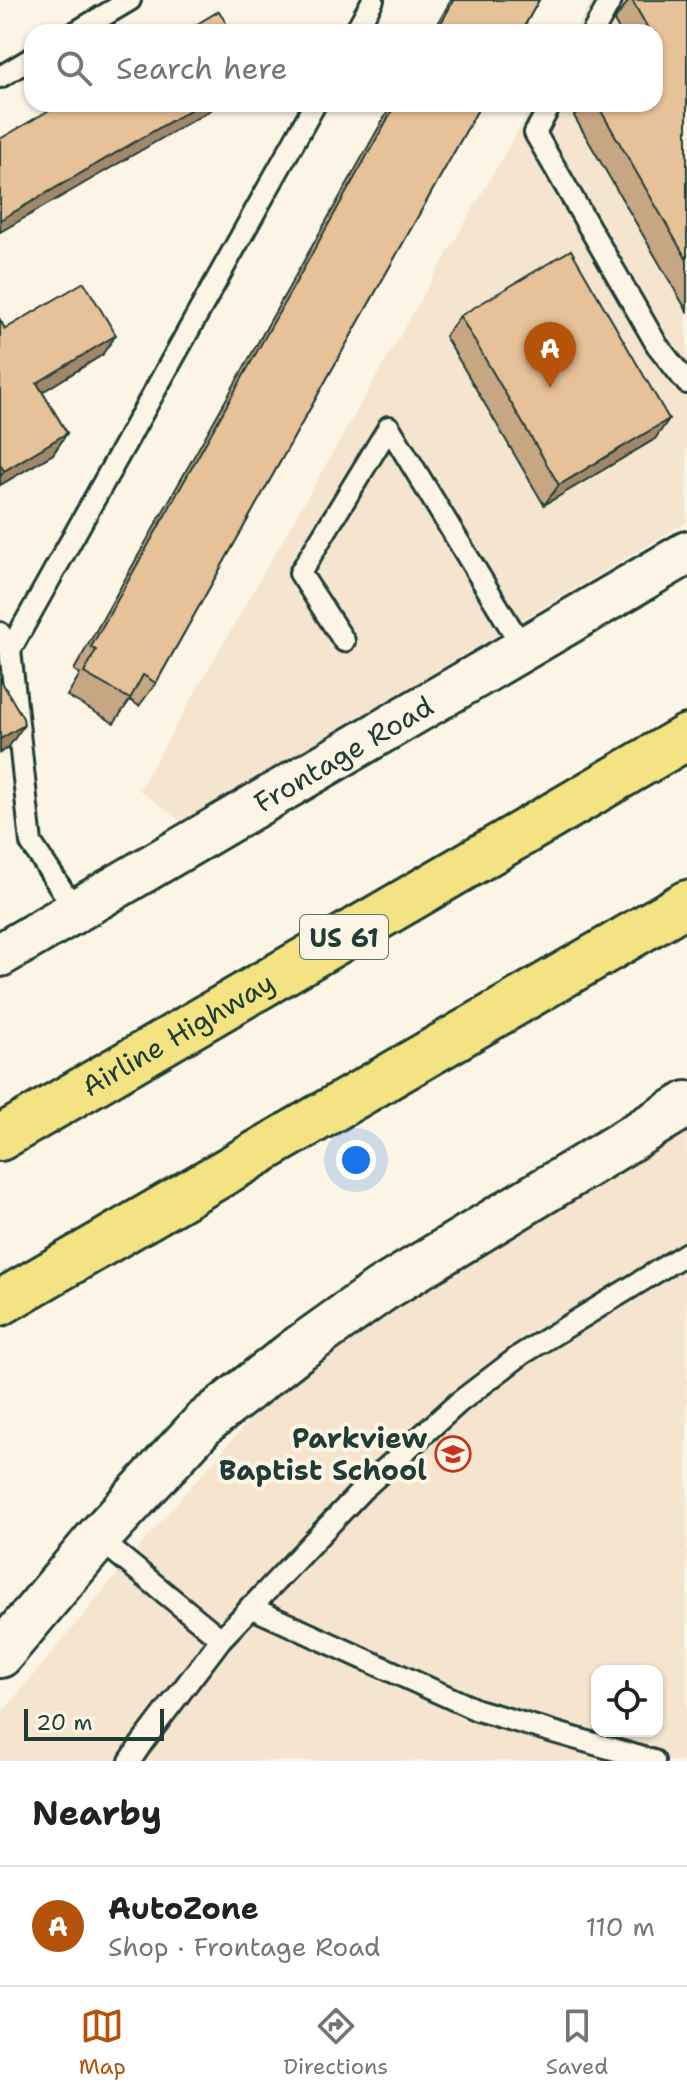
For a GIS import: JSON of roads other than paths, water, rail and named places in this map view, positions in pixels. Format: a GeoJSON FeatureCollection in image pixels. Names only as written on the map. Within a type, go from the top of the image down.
{"type":"FeatureCollection","features":[{"type":"Feature","properties":{"kind":"highway","name":"Airline Highway"},"geometry":{"type":"LineString","coordinates":[[0,1138],[687,737]]}},
{"type":"Feature","properties":{"kind":"highway"},"geometry":{"type":"LineString","coordinates":[[0,1303],[687,903]]}},
{"type":"Feature","properties":{"kind":"street","name":"Frontage Road"},"geometry":{"type":"LineString","coordinates":[[0,955],[687,553]]}},
{"type":"Feature","properties":{"kind":"street"},"geometry":{"type":"LineString","coordinates":[[0,1655],[98,1538],[205,1422],[297,1350],[381,1290],[687,1104]]}},
{"type":"Feature","properties":{"kind":"lane"},"geometry":{"type":"LineString","coordinates":[[90,24],[130,0]]}},
{"type":"Feature","properties":{"kind":"lane"},"geometry":{"type":"LineString","coordinates":[[360,24],[373,0]]}},
{"type":"Feature","properties":{"kind":"lane"},"geometry":{"type":"LineString","coordinates":[[598,24],[611,0]]}},
{"type":"Feature","properties":{"kind":"lane"},"geometry":{"type":"LineString","coordinates":[[0,77],[24,63]]}},
{"type":"Feature","properties":{"kind":"lane"},"geometry":{"type":"LineString","coordinates":[[76,911],[31,843],[5,642],[310,112]]}},
{"type":"Feature","properties":{"kind":"lane"},"geometry":{"type":"LineString","coordinates":[[547,112],[535,133],[657,345],[687,383]]}},
{"type":"Feature","properties":{"kind":"lane"},"geometry":{"type":"LineString","coordinates":[[344,641],[300,573],[389,427],[523,648]]}},
{"type":"Feature","properties":{"kind":"lane"},"geometry":{"type":"LineString","coordinates":[[130,1761],[221,1639],[363,1489],[458,1403],[522,1354],[687,1253]]}},
{"type":"Feature","properties":{"kind":"lane"},"geometry":{"type":"LineString","coordinates":[[98,1538],[221,1639]]}},
{"type":"Feature","properties":{"kind":"lane"},"geometry":{"type":"LineString","coordinates":[[250,1607],[477,1710],[654,1761]]}},
{"type":"Feature","properties":{"kind":"place","name":"AutoZone"},"geometry":{"type":"Point","coordinates":[550,388]}},
{"type":"Feature","properties":{"kind":"place","name":"Parkview Baptist School"},"geometry":{"type":"Point","coordinates":[453,1454]}}]}
